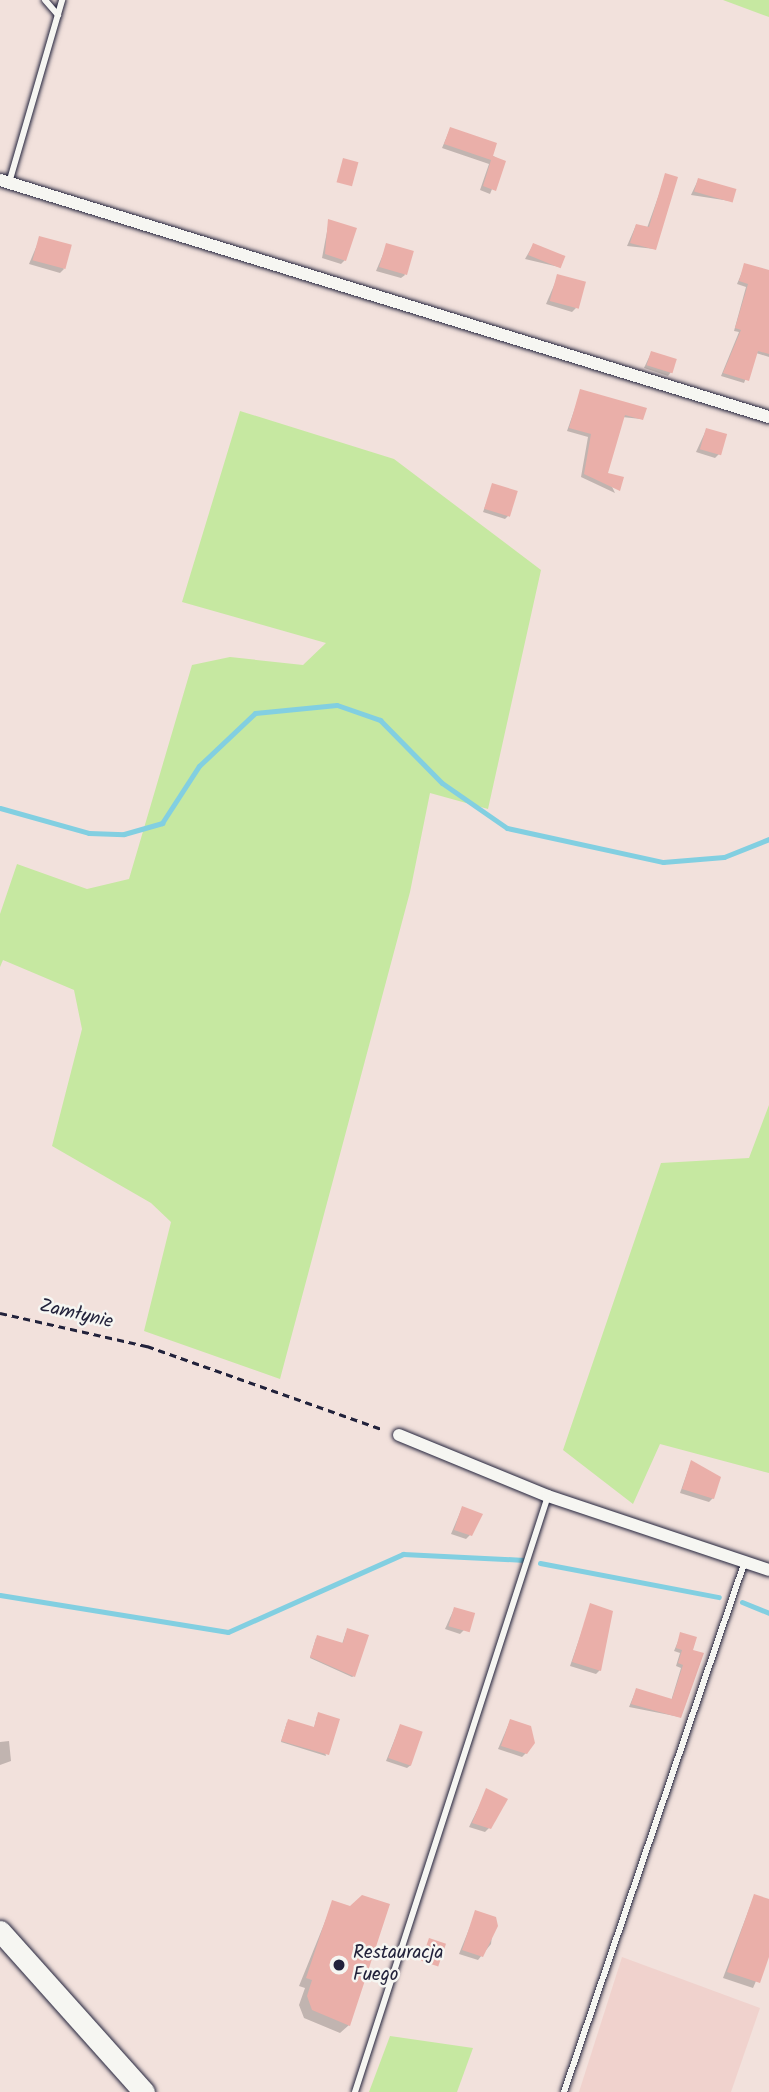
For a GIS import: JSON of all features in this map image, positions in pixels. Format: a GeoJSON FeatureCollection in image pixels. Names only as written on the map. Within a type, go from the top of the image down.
{"type":"FeatureCollection","features":[{"type":"Feature","properties":{"kind":"main road"},"geometry":{"type":"LineString","coordinates":[[0,1931],[144,2092]]}},
{"type":"Feature","properties":{"kind":"street"},"geometry":{"type":"LineString","coordinates":[[4,182],[769,416]]}},
{"type":"Feature","properties":{"kind":"street"},"geometry":{"type":"LineString","coordinates":[[399,1435],[548,1496],[744,1564],[769,1570]]}},
{"type":"Feature","properties":{"kind":"lane"},"geometry":{"type":"LineString","coordinates":[[45,0],[58,15]]}},
{"type":"Feature","properties":{"kind":"lane"},"geometry":{"type":"LineString","coordinates":[[4,182],[62,0]]}},
{"type":"Feature","properties":{"kind":"lane"},"geometry":{"type":"LineString","coordinates":[[355,2092],[548,1496]]}},
{"type":"Feature","properties":{"kind":"lane"},"geometry":{"type":"LineString","coordinates":[[564,2092],[744,1564]]}},
{"type":"Feature","properties":{"kind":"path","name":"Zamłynie"},"geometry":{"type":"LineString","coordinates":[[0,1313],[147,1346],[399,1435]]}},
{"type":"Feature","properties":{"kind":"shaded area"},"geometry":{"type":"Polygon","coordinates":[[[622,1957],[760,2008],[731,2092],[579,2092],[622,1957]]]}},
{"type":"Feature","properties":{"kind":"green space"},"geometry":{"type":"Polygon","coordinates":[[[723,0],[769,0],[769,17],[723,0]]]}},
{"type":"Feature","properties":{"kind":"green space"},"geometry":{"type":"Polygon","coordinates":[[[240,411],[394,459],[541,570],[488,809],[430,793],[410,892],[280,1379],[144,1331],[171,1222],[151,1203],[52,1146],[82,1029],[74,990],[3,960],[0,967],[0,914],[17,864],[87,889],[129,879],[192,665],[230,657],[303,665],[326,643],[182,602],[240,411]]]}},
{"type":"Feature","properties":{"kind":"green space"},"geometry":{"type":"Polygon","coordinates":[[[769,1105],[769,1473],[660,1444],[633,1504],[563,1450],[661,1163],[749,1158],[769,1105]]]}},
{"type":"Feature","properties":{"kind":"green space"},"geometry":{"type":"Polygon","coordinates":[[[390,2036],[473,2048],[457,2092],[369,2092],[390,2036]]]}},
{"type":"Feature","properties":{"kind":"building"},"geometry":{"type":"Polygon","coordinates":[[[450,127],[497,143],[493,156],[506,161],[496,191],[483,186],[491,160],[444,144],[450,127]]]}},
{"type":"Feature","properties":{"kind":"building"},"geometry":{"type":"Polygon","coordinates":[[[343,158],[358,162],[352,186],[337,182],[343,158]]]}},
{"type":"Feature","properties":{"kind":"building"},"geometry":{"type":"Polygon","coordinates":[[[665,173],[678,177],[656,250],[630,243],[636,224],[649,227],[665,173]]]}},
{"type":"Feature","properties":{"kind":"building"},"geometry":{"type":"Polygon","coordinates":[[[698,178],[736,189],[733,202],[694,191],[698,178]]]}},
{"type":"Feature","properties":{"kind":"building"},"geometry":{"type":"Polygon","coordinates":[[[328,219],[357,228],[346,261],[325,254],[328,219]]]}},
{"type":"Feature","properties":{"kind":"building"},"geometry":{"type":"Polygon","coordinates":[[[39,236],[72,245],[65,269],[33,260],[39,236]]]}},
{"type":"Feature","properties":{"kind":"building"},"geometry":{"type":"Polygon","coordinates":[[[386,243],[414,251],[407,275],[379,267],[386,243]]]}},
{"type":"Feature","properties":{"kind":"building"},"geometry":{"type":"Polygon","coordinates":[[[533,243],[565,256],[561,268],[528,255],[533,243]]]}},
{"type":"Feature","properties":{"kind":"building"},"geometry":{"type":"Polygon","coordinates":[[[744,263],[769,270],[769,354],[758,351],[749,381],[723,373],[741,330],[735,328],[748,284],[739,281],[744,263]]]}},
{"type":"Feature","properties":{"kind":"building"},"geometry":{"type":"Polygon","coordinates":[[[557,274],[586,282],[579,309],[550,301],[557,274]]]}},
{"type":"Feature","properties":{"kind":"building"},"geometry":{"type":"Polygon","coordinates":[[[651,351],[677,359],[672,373],[647,365],[651,351]]]}},
{"type":"Feature","properties":{"kind":"building"},"geometry":{"type":"Polygon","coordinates":[[[580,389],[647,408],[643,420],[625,415],[608,473],[624,477],[620,491],[584,474],[591,434],[569,428],[580,389]]]}},
{"type":"Feature","properties":{"kind":"building"},"geometry":{"type":"Polygon","coordinates":[[[706,428],[727,434],[721,455],[700,449],[706,428]]]}},
{"type":"Feature","properties":{"kind":"building"},"geometry":{"type":"Polygon","coordinates":[[[492,483],[518,491],[510,517],[484,509],[492,483]]]}},
{"type":"Feature","properties":{"kind":"building"},"geometry":{"type":"Polygon","coordinates":[[[691,1460],[721,1477],[714,1499],[682,1489],[691,1460]]]}},
{"type":"Feature","properties":{"kind":"building"},"geometry":{"type":"Polygon","coordinates":[[[462,1506],[483,1514],[472,1536],[454,1530],[462,1506]]]}},
{"type":"Feature","properties":{"kind":"building"},"geometry":{"type":"Polygon","coordinates":[[[590,1603],[613,1611],[601,1671],[572,1662],[590,1603]]]}},
{"type":"Feature","properties":{"kind":"building"},"geometry":{"type":"Polygon","coordinates":[[[454,1607],[475,1613],[470,1632],[448,1626],[454,1607]]]}},
{"type":"Feature","properties":{"kind":"building"},"geometry":{"type":"Polygon","coordinates":[[[347,1628],[369,1635],[355,1677],[310,1657],[317,1635],[343,1643],[347,1628]]]}},
{"type":"Feature","properties":{"kind":"building"},"geometry":{"type":"Polygon","coordinates":[[[680,1632],[697,1637],[693,1650],[704,1653],[681,1718],[631,1704],[636,1688],[672,1699],[683,1665],[678,1663],[682,1650],[676,1648],[680,1632]]]}},
{"type":"Feature","properties":{"kind":"building"},"geometry":{"type":"Polygon","coordinates":[[[318,1712],[340,1719],[329,1755],[281,1741],[288,1719],[314,1727],[318,1712]]]}},
{"type":"Feature","properties":{"kind":"building"},"geometry":{"type":"Polygon","coordinates":[[[510,1719],[531,1726],[535,1743],[527,1754],[501,1746],[510,1719]]]}},
{"type":"Feature","properties":{"kind":"building"},"geometry":{"type":"Polygon","coordinates":[[[400,1724],[423,1732],[411,1766],[388,1758],[400,1724]]]}},
{"type":"Feature","properties":{"kind":"building"},"geometry":{"type":"Polygon","coordinates":[[[486,1788],[508,1799],[491,1829],[472,1823],[486,1788]]]}},
{"type":"Feature","properties":{"kind":"building"},"geometry":{"type":"Polygon","coordinates":[[[754,1894],[769,1899],[769,1957],[760,1983],[727,1972],[754,1894]]]}},
{"type":"Feature","properties":{"kind":"building","name":"Restauracja Fuego"},"geometry":{"type":"Polygon","coordinates":[[[362,1895],[390,1904],[350,2026],[312,2010],[307,1996],[312,1980],[306,1978],[332,1900],[350,1906],[362,1895]]]}},
{"type":"Feature","properties":{"kind":"building"},"geometry":{"type":"Polygon","coordinates":[[[475,1910],[496,1917],[498,1926],[483,1957],[462,1950],[475,1910]]]}},
{"type":"Feature","properties":{"kind":"building"},"geometry":{"type":"Polygon","coordinates":[[[429,1938],[446,1944],[438,1967],[421,1961],[429,1938]]]}},
{"type":"Feature","properties":{"kind":"waterway"},"geometry":{"type":"LineString","coordinates":[[0,808],[89,833],[124,834],[162,823],[199,766],[255,713],[337,705],[380,720],[442,783],[507,828],[663,862],[724,857],[769,839]]}},
{"type":"Feature","properties":{"kind":"waterway"},"geometry":{"type":"LineString","coordinates":[[0,1595],[228,1632],[403,1554],[524,1560]]}},
{"type":"Feature","properties":{"kind":"waterway"},"geometry":{"type":"LineString","coordinates":[[540,1563],[719,1597]]}},
{"type":"Feature","properties":{"kind":"waterway"},"geometry":{"type":"LineString","coordinates":[[742,1602],[769,1613]]}},
{"type":"Feature","properties":{"kind":"place","name":"Restauracja Fuego"},"geometry":{"type":"Point","coordinates":[339,1965]}}]}
